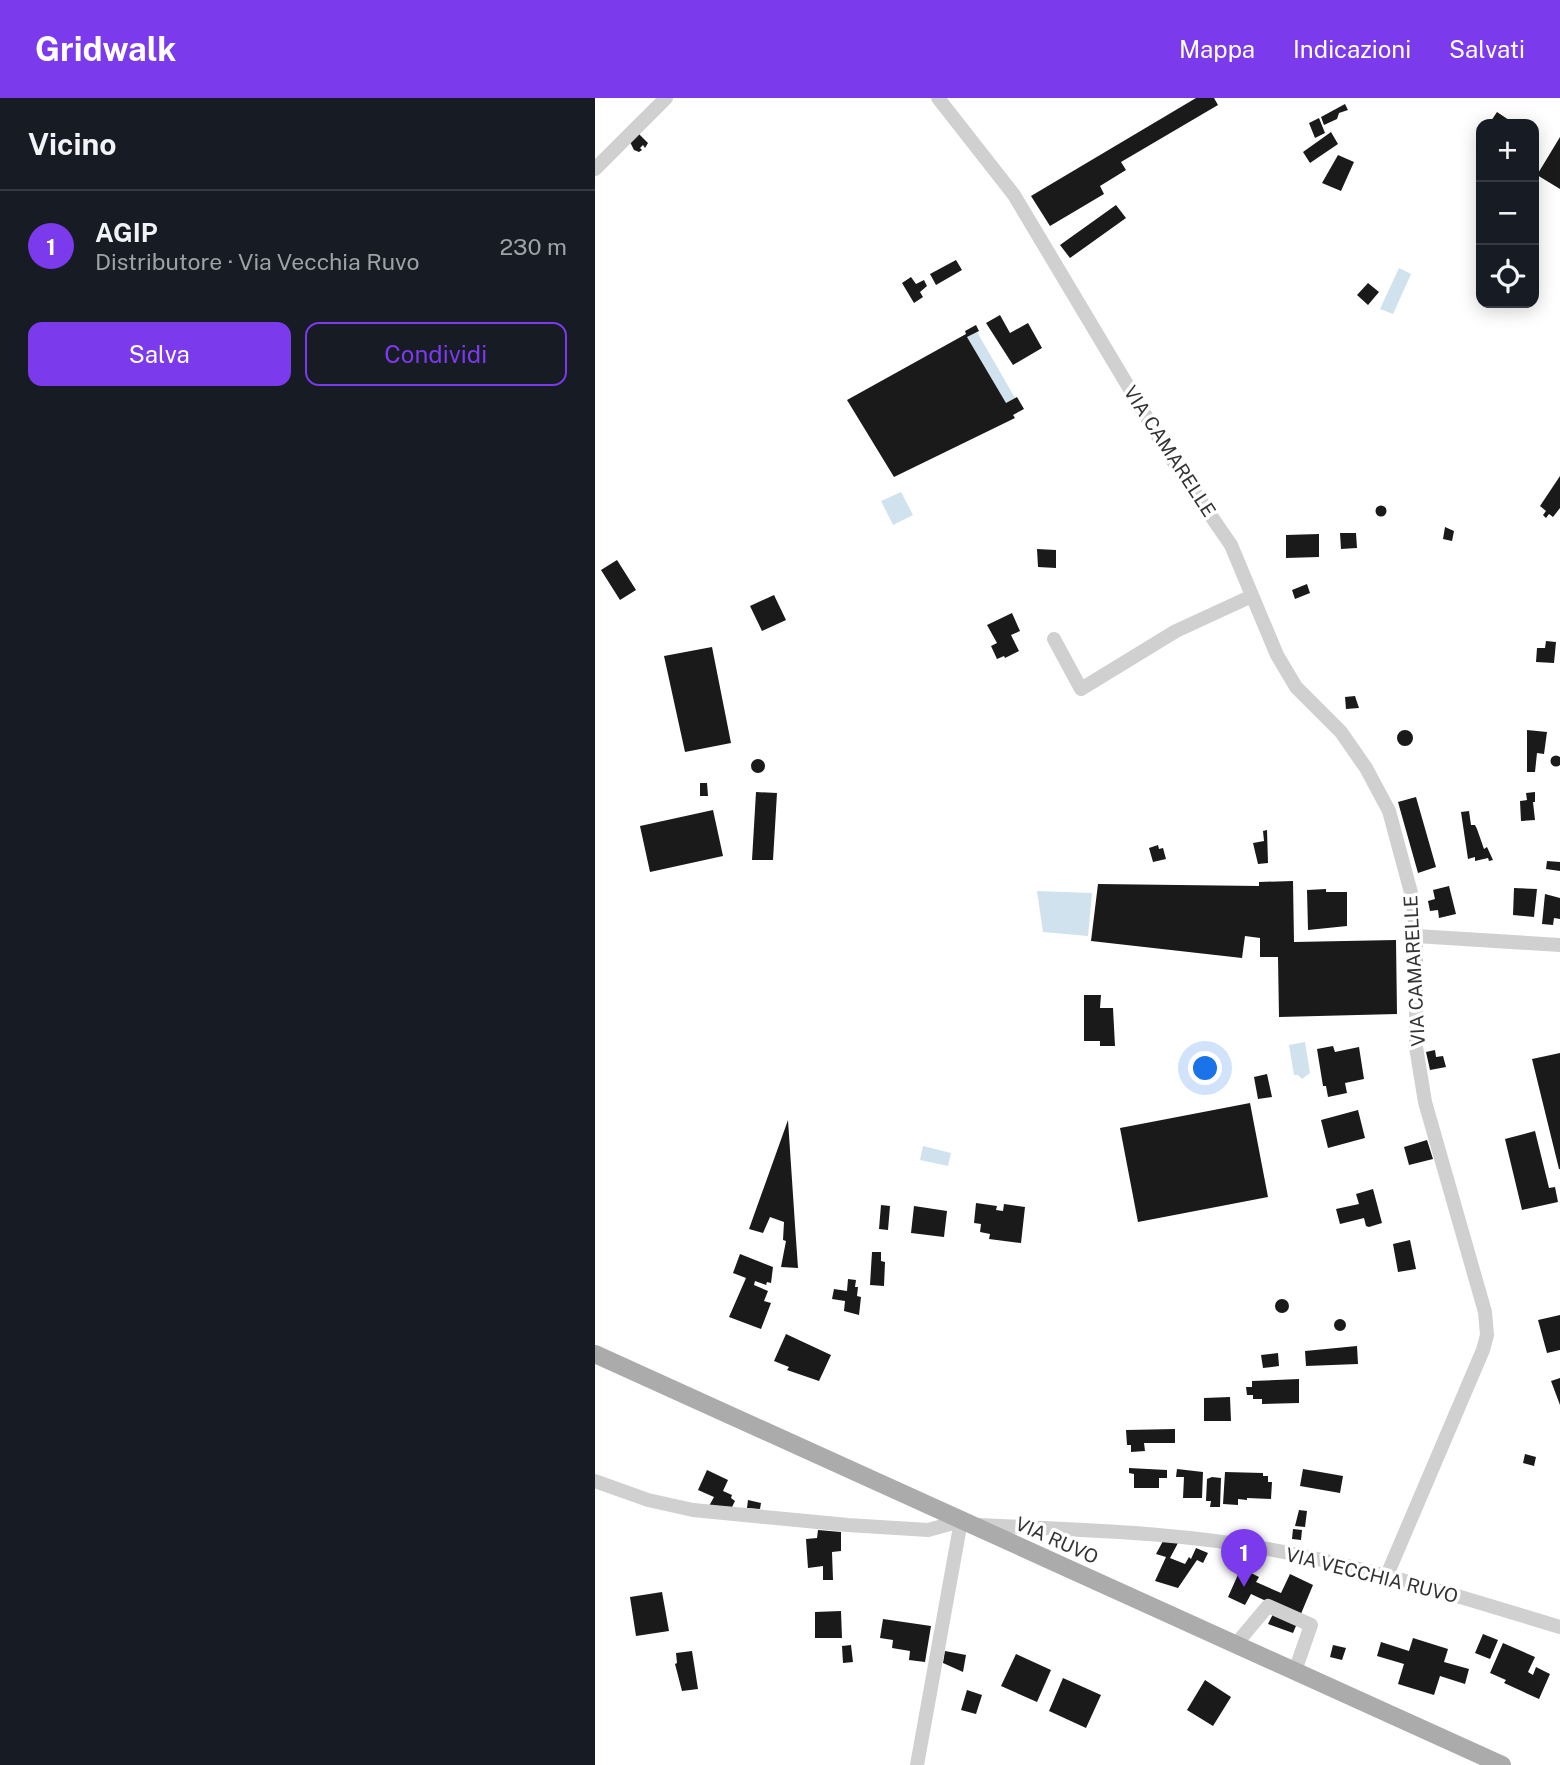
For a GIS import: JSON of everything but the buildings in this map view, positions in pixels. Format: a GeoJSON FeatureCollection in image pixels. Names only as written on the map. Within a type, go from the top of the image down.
{"type":"FeatureCollection","features":[{"type":"Feature","properties":{"kind":"main road","name":"VIA RUVO"},"geometry":{"type":"LineString","coordinates":[[595,1354],[1502,1765]]}},
{"type":"Feature","properties":{"kind":"street"},"geometry":{"type":"LineString","coordinates":[[595,169],[666,98]]}},
{"type":"Feature","properties":{"kind":"street","name":"VIA CAMARELLE"},"geometry":{"type":"LineString","coordinates":[[938,98],[1014,195],[1171,458],[1231,545],[1276,655],[1296,687],[1341,732],[1366,768],[1389,811],[1408,875],[1416,936],[1416,1046],[1425,1102],[1485,1312],[1487,1335],[1387,1575]]}},
{"type":"Feature","properties":{"kind":"street"},"geometry":{"type":"LineString","coordinates":[[1054,639],[1081,689],[1176,631],[1252,596]]}},
{"type":"Feature","properties":{"kind":"street"},"geometry":{"type":"LineString","coordinates":[[1416,936],[1560,945]]}},
{"type":"Feature","properties":{"kind":"street","name":"VIA VECCHIA RUVO"},"geometry":{"type":"LineString","coordinates":[[595,1481],[648,1500],[693,1510],[928,1530],[967,1522],[1162,1533],[1288,1552],[1387,1575],[1560,1627]]}},
{"type":"Feature","properties":{"kind":"street"},"geometry":{"type":"LineString","coordinates":[[917,1765],[967,1522]]}},
{"type":"Feature","properties":{"kind":"street"},"geometry":{"type":"LineString","coordinates":[[1236,1644],[1268,1606],[1311,1625],[1294,1671]]}},
{"type":"Feature","properties":{"kind":"water"},"geometry":{"type":"Polygon","coordinates":[[[1399,268],[1411,274],[1393,314],[1380,309],[1399,268]]]}},
{"type":"Feature","properties":{"kind":"water"},"geometry":{"type":"Polygon","coordinates":[[[977,332],[1015,398],[1006,403],[967,337],[977,332]]]}},
{"type":"Feature","properties":{"kind":"water"},"geometry":{"type":"Polygon","coordinates":[[[901,492],[913,515],[893,525],[881,501],[901,492]]]}},
{"type":"Feature","properties":{"kind":"water"},"geometry":{"type":"Polygon","coordinates":[[[1037,891],[1092,893],[1088,936],[1043,932],[1037,891]]]}},
{"type":"Feature","properties":{"kind":"water"},"geometry":{"type":"Polygon","coordinates":[[[1305,1042],[1310,1073],[1302,1079],[1294,1075],[1289,1045],[1305,1042]]]}},
{"type":"Feature","properties":{"kind":"water"},"geometry":{"type":"Polygon","coordinates":[[[923,1146],[951,1153],[948,1166],[920,1160],[923,1146]]]}},
{"type":"Feature","properties":{"kind":"place","name":"AGIP"},"geometry":{"type":"Point","coordinates":[1244,1587]}}]}
